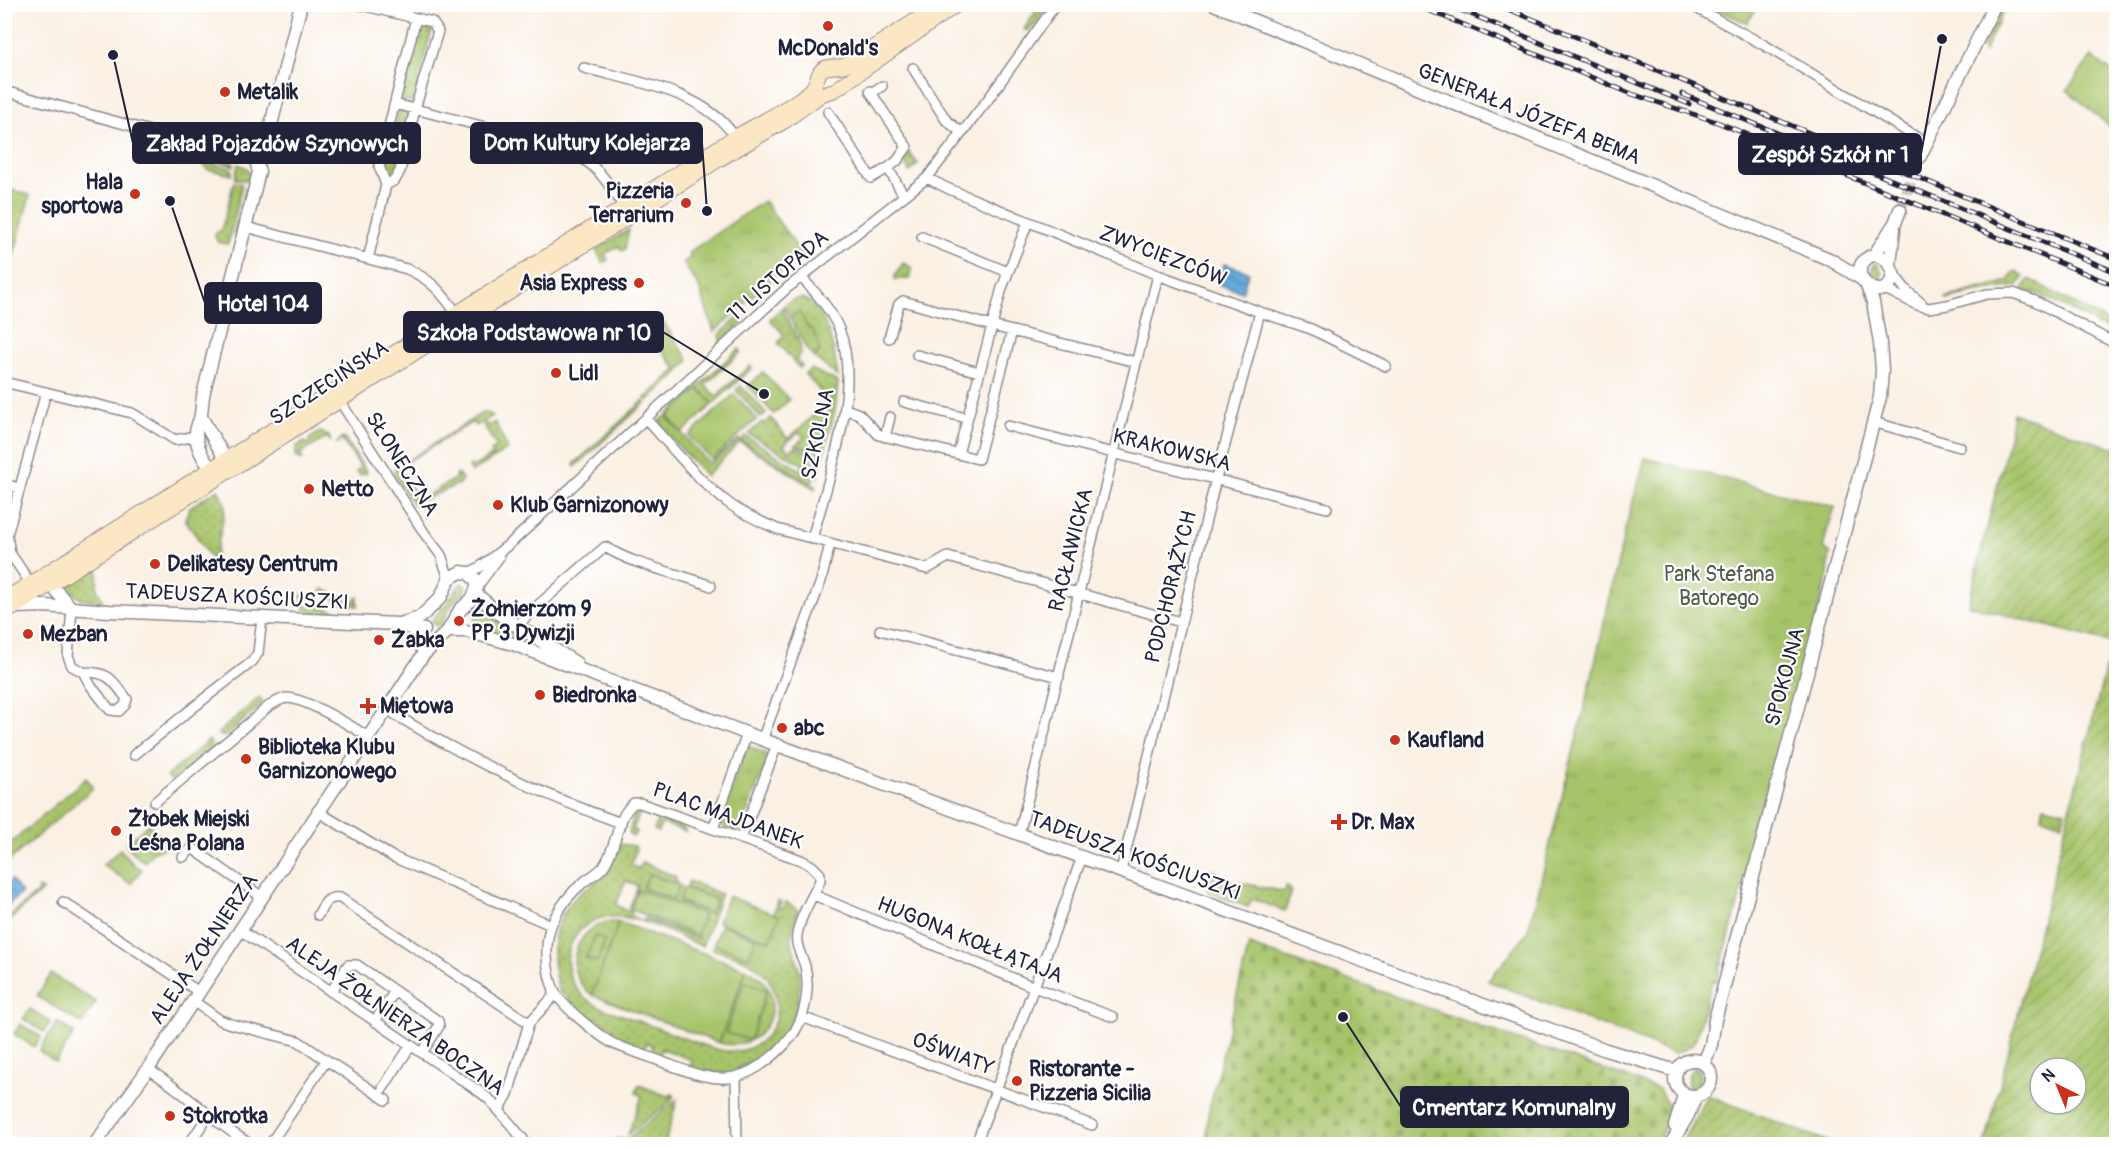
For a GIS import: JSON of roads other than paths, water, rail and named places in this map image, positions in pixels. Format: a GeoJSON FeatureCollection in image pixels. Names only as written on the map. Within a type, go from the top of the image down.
{"type":"FeatureCollection","features":[{"type":"Feature","properties":{"kind":"main road"},"geometry":{"type":"LineString","coordinates":[[836,68],[841,74],[829,86],[820,71],[850,62],[941,4]]}},
{"type":"Feature","properties":{"kind":"main road","name":"SZCZECIŃSKA"},"geometry":{"type":"LineString","coordinates":[[37,594],[217,473],[461,317],[785,121],[829,86],[958,4]]}},
{"type":"Feature","properties":{"kind":"main road","name":"SZCZECIŃSKA"},"geometry":{"type":"LineString","coordinates":[[461,317],[624,207],[735,137],[809,92],[829,86]]}},
{"type":"Feature","properties":{"kind":"main road","name":"SZCZECIŃSKA"},"geometry":{"type":"LineString","coordinates":[[7,606],[37,594],[51,585],[217,473],[226,459],[337,396]]}},
{"type":"Feature","properties":{"kind":"street"},"geometry":{"type":"LineString","coordinates":[[256,160],[265,149],[301,4]]}},
{"type":"Feature","properties":{"kind":"street"},"geometry":{"type":"LineString","coordinates":[[357,4],[432,22],[438,31],[400,171],[394,180],[386,185]]}},
{"type":"Feature","properties":{"kind":"street","name":"11 LISTOPADA"},"geometry":{"type":"LineString","coordinates":[[1046,18],[1049,4]]}},
{"type":"Feature","properties":{"kind":"street","name":"11 LISTOPADA"},"geometry":{"type":"LineString","coordinates":[[464,573],[480,567],[512,542],[801,277],[927,178],[1056,4]]}},
{"type":"Feature","properties":{"kind":"street","name":"GENERAŁA JÓZEFA BEMA"},"geometry":{"type":"LineString","coordinates":[[1214,4],[1829,259],[1864,282]]}},
{"type":"Feature","properties":{"kind":"street"},"geometry":{"type":"LineString","coordinates":[[1689,4],[1764,45],[1926,143]]}},
{"type":"Feature","properties":{"kind":"street"},"geometry":{"type":"LineString","coordinates":[[1919,159],[1995,4]]}},
{"type":"Feature","properties":{"kind":"street"},"geometry":{"type":"LineString","coordinates":[[368,259],[386,185],[379,166],[416,18]]}},
{"type":"Feature","properties":{"kind":"street"},"geometry":{"type":"LineString","coordinates":[[584,68],[688,97],[721,120],[735,137]]}},
{"type":"Feature","properties":{"kind":"street"},"geometry":{"type":"LineString","coordinates":[[913,68],[946,120],[962,132]]}},
{"type":"Feature","properties":{"kind":"street"},"geometry":{"type":"LineString","coordinates":[[828,112],[871,178],[897,161],[907,147],[871,92],[882,86]]}},
{"type":"Feature","properties":{"kind":"street"},"geometry":{"type":"LineString","coordinates":[[4,91],[256,160]]}},
{"type":"Feature","properties":{"kind":"street"},"geometry":{"type":"LineString","coordinates":[[395,104],[563,147],[582,156],[601,172],[624,207]]}},
{"type":"Feature","properties":{"kind":"street"},"geometry":{"type":"LineString","coordinates":[[217,473],[203,456],[196,436],[197,427],[259,172],[256,160]]}},
{"type":"Feature","properties":{"kind":"street"},"geometry":{"type":"LineString","coordinates":[[888,168],[904,196]]}},
{"type":"Feature","properties":{"kind":"street","name":"ZWYCIĘZCÓW"},"geometry":{"type":"LineString","coordinates":[[927,178],[1158,275],[1311,329],[1386,366]]}},
{"type":"Feature","properties":{"kind":"street"},"geometry":{"type":"LineString","coordinates":[[1900,210],[1895,223],[1861,269],[1864,282],[1872,289],[1884,289],[1917,305],[1929,308],[1987,294],[2013,293],[2036,301],[2116,344]]}},
{"type":"Feature","properties":{"kind":"street"},"geometry":{"type":"LineString","coordinates":[[958,454],[1002,288],[1028,222]]}},
{"type":"Feature","properties":{"kind":"street"},"geometry":{"type":"LineString","coordinates":[[1884,289],[1890,282],[1895,223]]}},
{"type":"Feature","properties":{"kind":"street"},"geometry":{"type":"LineString","coordinates":[[246,227],[407,269],[426,278],[461,317]]}},
{"type":"Feature","properties":{"kind":"street"},"geometry":{"type":"LineString","coordinates":[[922,237],[1008,272]]}},
{"type":"Feature","properties":{"kind":"street"},"geometry":{"type":"LineString","coordinates":[[1870,257],[1883,257],[1906,290],[1929,308]]}},
{"type":"Feature","properties":{"kind":"street","name":"GENERAŁA JÓZEFA BEMA"},"geometry":{"type":"LineString","coordinates":[[1829,259],[1859,262],[1870,257]]}},
{"type":"Feature","properties":{"kind":"street","name":"RACŁAWICKA"},"geometry":{"type":"LineString","coordinates":[[1019,834],[1158,275]]}},
{"type":"Feature","properties":{"kind":"street","name":"SZKOLNA"},"geometry":{"type":"LineString","coordinates":[[801,277],[827,306],[839,329],[848,359],[845,409],[812,539]]}},
{"type":"Feature","properties":{"kind":"street","name":"SPOKOJNA"},"geometry":{"type":"LineString","coordinates":[[1700,1061],[1715,1020],[1880,397],[1882,370],[1880,343],[1873,302],[1864,282]]}},
{"type":"Feature","properties":{"kind":"street","name":"SPOKOJNA"},"geometry":{"type":"LineString","coordinates":[[1880,343],[1882,323],[1880,296],[1884,289]]}},
{"type":"Feature","properties":{"kind":"street"},"geometry":{"type":"LineString","coordinates":[[889,338],[899,304],[903,301],[1136,362]]}},
{"type":"Feature","properties":{"kind":"street","name":"PODCHORĄŻYCH"},"geometry":{"type":"LineString","coordinates":[[1121,871],[1216,479],[1260,312]]}},
{"type":"Feature","properties":{"kind":"street"},"geometry":{"type":"LineString","coordinates":[[845,409],[859,414],[875,432],[885,437],[978,459],[1012,331]]}},
{"type":"Feature","properties":{"kind":"street"},"geometry":{"type":"LineString","coordinates":[[917,355],[979,372]]}},
{"type":"Feature","properties":{"kind":"street"},"geometry":{"type":"LineString","coordinates":[[4,382],[132,413],[175,440],[196,436]]}},
{"type":"Feature","properties":{"kind":"street"},"geometry":{"type":"LineString","coordinates":[[37,594],[17,565],[7,545],[7,536],[46,392]]}},
{"type":"Feature","properties":{"kind":"street","name":"SŁONECZNA"},"geometry":{"type":"LineString","coordinates":[[337,396],[425,534],[441,555],[464,573]]}},
{"type":"Feature","properties":{"kind":"street"},"geometry":{"type":"LineString","coordinates":[[904,402],[966,418]]}},
{"type":"Feature","properties":{"kind":"street"},"geometry":{"type":"LineString","coordinates":[[201,417],[226,459]]}},
{"type":"Feature","properties":{"kind":"street"},"geometry":{"type":"LineString","coordinates":[[885,437],[890,417]]}},
{"type":"Feature","properties":{"kind":"street"},"geometry":{"type":"LineString","coordinates":[[646,419],[705,483],[731,505],[754,520],[777,529],[927,569],[948,557],[1181,622]]}},
{"type":"Feature","properties":{"kind":"street"},"geometry":{"type":"LineString","coordinates":[[1873,422],[1960,447]]}},
{"type":"Feature","properties":{"kind":"street","name":"KRAKOWSKA"},"geometry":{"type":"LineString","coordinates":[[1008,426],[1327,508]]}},
{"type":"Feature","properties":{"kind":"street"},"geometry":{"type":"LineString","coordinates":[[4,484],[19,488]]}},
{"type":"Feature","properties":{"kind":"street","name":"11 LISTOPADA"},"geometry":{"type":"LineString","coordinates":[[477,590],[512,542]]}},
{"type":"Feature","properties":{"kind":"street"},"geometry":{"type":"LineString","coordinates":[[762,740],[821,581],[830,544]]}},
{"type":"Feature","properties":{"kind":"street"},"geometry":{"type":"LineString","coordinates":[[517,626],[605,547],[639,563],[672,574],[686,576],[711,586]]}},
{"type":"Feature","properties":{"kind":"street","name":"SŁONECZNA"},"geometry":{"type":"LineString","coordinates":[[441,555],[449,579]]}},
{"type":"Feature","properties":{"kind":"street"},"geometry":{"type":"LineString","coordinates":[[423,614],[441,597],[449,579],[464,573]]}},
{"type":"Feature","properties":{"kind":"street","name":"TADEUSZA KOŚCIUSZKI"},"geometry":{"type":"LineString","coordinates":[[464,573],[476,580],[477,590],[489,607],[584,670]]}},
{"type":"Feature","properties":{"kind":"street"},"geometry":{"type":"LineString","coordinates":[[51,585],[72,609],[68,657],[72,666],[83,672],[100,672],[108,676],[128,699],[125,705],[119,711],[110,710],[83,672]]}},
{"type":"Feature","properties":{"kind":"street","name":"ALEJA ŻOŁNIERZA"},"geometry":{"type":"LineString","coordinates":[[95,1144],[148,1068],[424,652],[446,633],[477,590]]}},
{"type":"Feature","properties":{"kind":"street","name":"TADEUSZA KOŚCIUSZKI"},"geometry":{"type":"LineString","coordinates":[[37,594],[72,609],[406,626],[437,636],[466,631],[495,637],[762,740],[1606,1050],[1676,1071]]}},
{"type":"Feature","properties":{"kind":"street","name":"TADEUSZA KOŚCIUSZKI"},"geometry":{"type":"LineString","coordinates":[[406,626],[423,614]]}},
{"type":"Feature","properties":{"kind":"street","name":"ALEJA ŻOŁNIERZA"},"geometry":{"type":"LineString","coordinates":[[423,614],[421,619],[426,631],[424,652]]}},
{"type":"Feature","properties":{"kind":"street"},"geometry":{"type":"LineString","coordinates":[[134,756],[252,662],[258,653],[262,618]]}},
{"type":"Feature","properties":{"kind":"street"},"geometry":{"type":"LineString","coordinates":[[406,626],[417,634],[424,652]]}},
{"type":"Feature","properties":{"kind":"street"},"geometry":{"type":"LineString","coordinates":[[880,630],[1059,677]]}},
{"type":"Feature","properties":{"kind":"street"},"geometry":{"type":"LineString","coordinates":[[155,802],[269,706],[282,698],[308,705],[368,736]]}},
{"type":"Feature","properties":{"kind":"street"},"geometry":{"type":"LineString","coordinates":[[386,709],[435,739],[476,760],[585,810],[621,823]]}},
{"type":"Feature","properties":{"kind":"street"},"geometry":{"type":"LineString","coordinates":[[713,829],[747,734]]}},
{"type":"Feature","properties":{"kind":"street"},"geometry":{"type":"LineString","coordinates":[[741,839],[777,745]]}},
{"type":"Feature","properties":{"kind":"street","name":"PLAC MAJDANEK"},"geometry":{"type":"LineString","coordinates":[[554,992],[547,954],[551,925],[573,891],[602,869],[621,823],[629,807],[634,803],[640,803],[812,866],[820,874],[820,881],[797,937],[798,950],[805,967],[807,992],[802,1017],[795,1032],[774,1056],[736,1077]]}},
{"type":"Feature","properties":{"kind":"street"},"geometry":{"type":"LineString","coordinates":[[317,812],[393,857],[551,925]]}},
{"type":"Feature","properties":{"kind":"street"},"geometry":{"type":"LineString","coordinates":[[183,857],[192,848],[262,897]]}},
{"type":"Feature","properties":{"kind":"street"},"geometry":{"type":"LineString","coordinates":[[976,1144],[1082,857]]}},
{"type":"Feature","properties":{"kind":"street","name":"HUGONA KOŁŁĄTAJA"},"geometry":{"type":"LineString","coordinates":[[814,895],[1034,987],[1113,1017]]}},
{"type":"Feature","properties":{"kind":"street"},"geometry":{"type":"LineString","coordinates":[[318,915],[328,899],[340,898],[529,1023]]}},
{"type":"Feature","properties":{"kind":"street"},"geometry":{"type":"LineString","coordinates":[[63,902],[196,996],[220,1020],[298,1041],[386,1100]]}},
{"type":"Feature","properties":{"kind":"street","name":"ALEJA ŻOŁNIERZA BOCZNA"},"geometry":{"type":"LineString","coordinates":[[240,930],[480,1092],[499,1110],[524,1142]]}},
{"type":"Feature","properties":{"kind":"street"},"geometry":{"type":"LineString","coordinates":[[331,992],[348,965],[352,964],[395,991],[438,1021],[439,1026],[422,1053]]}},
{"type":"Feature","properties":{"kind":"street"},"geometry":{"type":"LineString","coordinates":[[375,1021],[395,991]]}},
{"type":"Feature","properties":{"kind":"street"},"geometry":{"type":"LineString","coordinates":[[499,1110],[508,1094],[529,1023],[554,992],[598,1034],[614,1044],[699,1075],[714,1078],[736,1077],[737,1144]]}},
{"type":"Feature","properties":{"kind":"street","name":"OŚWIATY"},"geometry":{"type":"LineString","coordinates":[[802,1017],[1092,1125]]}},
{"type":"Feature","properties":{"kind":"street"},"geometry":{"type":"LineString","coordinates":[[383,1088],[411,1045]]}},
{"type":"Feature","properties":{"kind":"street"},"geometry":{"type":"LineString","coordinates":[[270,1144],[326,1061]]}},
{"type":"Feature","properties":{"kind":"street"},"geometry":{"type":"LineString","coordinates":[[1670,1144],[1683,1099],[1683,1093],[1675,1080],[1676,1071],[1686,1061],[1700,1061],[1712,1075],[1711,1084],[1705,1092],[1696,1096],[1683,1093]]}},
{"type":"Feature","properties":{"kind":"street"},"geometry":{"type":"LineString","coordinates":[[148,1068],[195,1102],[208,1116],[250,1144]]}},
{"type":"Feature","properties":{"kind":"street"},"geometry":{"type":"LineString","coordinates":[[1670,1144],[1688,1115],[1696,1096]]}},
{"type":"Feature","properties":{"kind":"street"},"geometry":{"type":"LineString","coordinates":[[189,1144],[208,1116]]}},
{"type":"Feature","properties":{"kind":"water"},"geometry":{"type":"Polygon","coordinates":[[[1224,264],[1249,272],[1242,292],[1217,284],[1224,264]]]}},
{"type":"Feature","properties":{"kind":"water"},"geometry":{"type":"Polygon","coordinates":[[[11,880],[22,893],[5,908],[5,885],[11,880]]]}},
{"type":"Feature","properties":{"kind":"tunnel"},"geometry":{"type":"LineString","coordinates":[[1900,210],[1919,158]]}},
{"type":"Feature","properties":{"kind":"railway"},"geometry":{"type":"LineString","coordinates":[[1413,4],[1632,94],[1717,122],[2116,286]]}},
{"type":"Feature","properties":{"kind":"railway"},"geometry":{"type":"LineString","coordinates":[[1446,4],[1689,104]]}},
{"type":"Feature","properties":{"kind":"railway"},"geometry":{"type":"LineString","coordinates":[[1496,4],[2116,259]]}},
{"type":"Feature","properties":{"kind":"railway"},"geometry":{"type":"LineString","coordinates":[[1682,94],[2116,272]]}},
{"type":"Feature","properties":{"kind":"place","name":"McDonald's"},"geometry":{"type":"Point","coordinates":[828,26]}},
{"type":"Feature","properties":{"kind":"place","name":"Zespół Szkół nr 1"},"geometry":{"type":"Point","coordinates":[1942,39]}},
{"type":"Feature","properties":{"kind":"place","name":"Zakład Pojazdów Szynowych"},"geometry":{"type":"Point","coordinates":[113,55]}},
{"type":"Feature","properties":{"kind":"place","name":"Metalik"},"geometry":{"type":"Point","coordinates":[225,92]}},
{"type":"Feature","properties":{"kind":"place","name":"Hala sportowa"},"geometry":{"type":"Point","coordinates":[135,194]}},
{"type":"Feature","properties":{"kind":"place","name":"Hotel 104"},"geometry":{"type":"Point","coordinates":[170,201]}},
{"type":"Feature","properties":{"kind":"place","name":"Pizzeria Terrarium"},"geometry":{"type":"Point","coordinates":[686,203]}},
{"type":"Feature","properties":{"kind":"place","name":"Dom Kultury Kolejarza"},"geometry":{"type":"Point","coordinates":[707,211]}},
{"type":"Feature","properties":{"kind":"place","name":"Asia Express"},"geometry":{"type":"Point","coordinates":[639,283]}},
{"type":"Feature","properties":{"kind":"place","name":"Lidl"},"geometry":{"type":"Point","coordinates":[556,373]}},
{"type":"Feature","properties":{"kind":"place","name":"Szkoła Podstawowa nr 10"},"geometry":{"type":"Point","coordinates":[764,394]}},
{"type":"Feature","properties":{"kind":"place","name":"Netto"},"geometry":{"type":"Point","coordinates":[309,489]}},
{"type":"Feature","properties":{"kind":"place","name":"Klub Garnizonowy"},"geometry":{"type":"Point","coordinates":[498,505]}},
{"type":"Feature","properties":{"kind":"place","name":"Delikatesy Centrum"},"geometry":{"type":"Point","coordinates":[155,564]}},
{"type":"Feature","properties":{"kind":"place","name":"Żołnierzom 9 PP 3 Dywizji"},"geometry":{"type":"Point","coordinates":[459,621]}},
{"type":"Feature","properties":{"kind":"place","name":"Mezban"},"geometry":{"type":"Point","coordinates":[28,634]}},
{"type":"Feature","properties":{"kind":"place","name":"Żabka"},"geometry":{"type":"Point","coordinates":[379,640]}},
{"type":"Feature","properties":{"kind":"place","name":"Biedronka"},"geometry":{"type":"Point","coordinates":[540,695]}},
{"type":"Feature","properties":{"kind":"place","name":"Miętowa"},"geometry":{"type":"Point","coordinates":[368,706]}},
{"type":"Feature","properties":{"kind":"place","name":"abc"},"geometry":{"type":"Point","coordinates":[782,728]}},
{"type":"Feature","properties":{"kind":"place","name":"Kaufland"},"geometry":{"type":"Point","coordinates":[1395,740]}},
{"type":"Feature","properties":{"kind":"place","name":"Biblioteka Klubu Garnizonowego"},"geometry":{"type":"Point","coordinates":[246,759]}},
{"type":"Feature","properties":{"kind":"place","name":"Dr. Max"},"geometry":{"type":"Point","coordinates":[1339,822]}},
{"type":"Feature","properties":{"kind":"place","name":"Żłobek Miejski Leśna Polana"},"geometry":{"type":"Point","coordinates":[116,831]}},
{"type":"Feature","properties":{"kind":"place","name":"Cmentarz Komunalny"},"geometry":{"type":"Point","coordinates":[1343,1017]}},
{"type":"Feature","properties":{"kind":"place","name":"Ristorante - Pizzeria Sicilia"},"geometry":{"type":"Point","coordinates":[1017,1081]}},
{"type":"Feature","properties":{"kind":"place","name":"Stokrotka"},"geometry":{"type":"Point","coordinates":[170,1116]}},
{"type":"Feature","properties":{"kind":"park label","name":"Park Stefana Batorego"},"geometry":{"type":"Point","coordinates":[1719,586]}}]}
